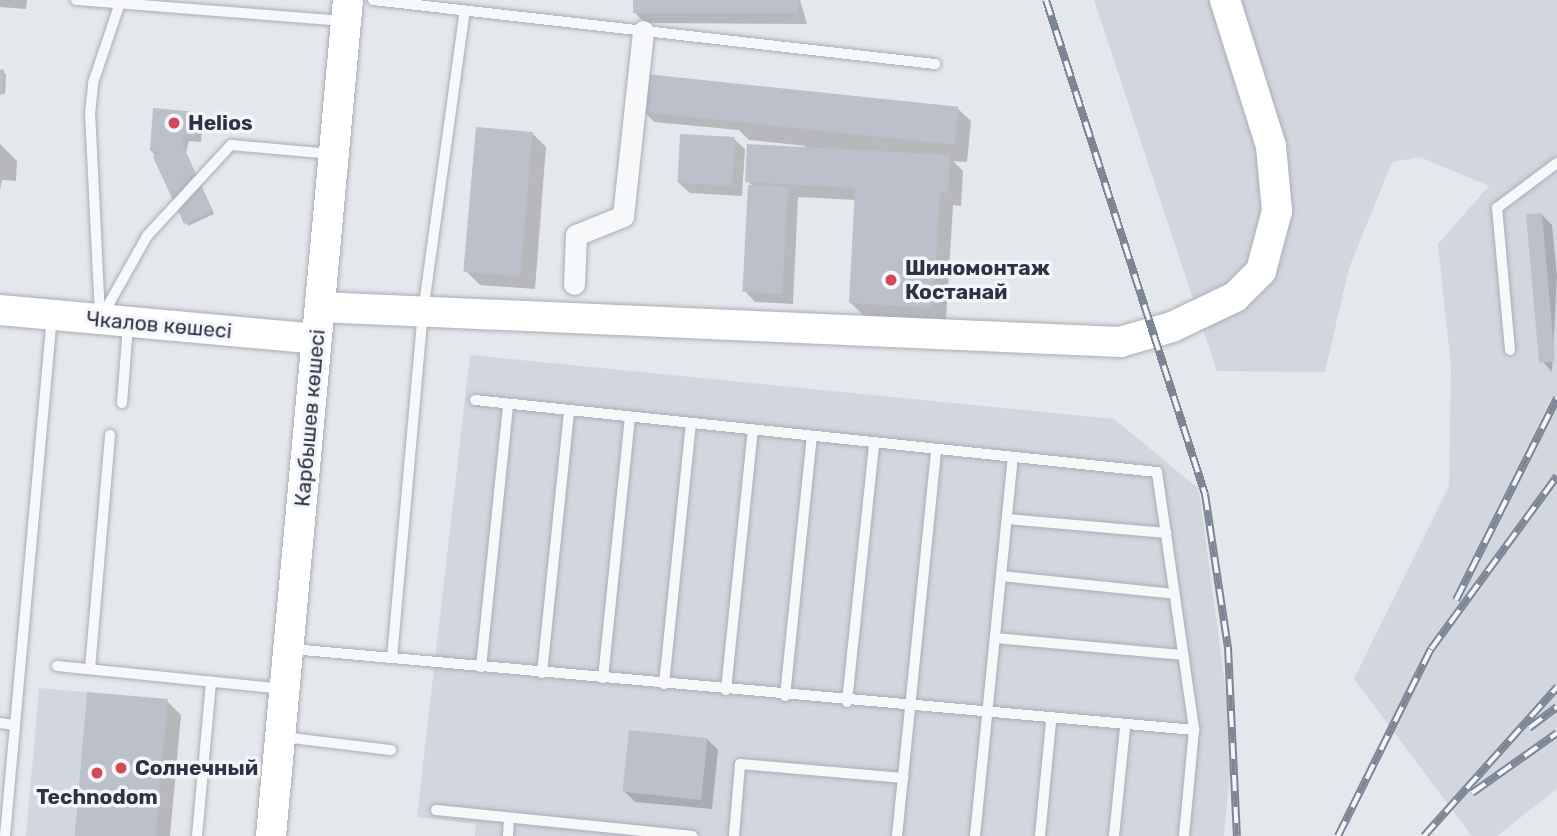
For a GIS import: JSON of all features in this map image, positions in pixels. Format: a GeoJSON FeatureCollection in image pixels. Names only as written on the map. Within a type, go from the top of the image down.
{"type":"FeatureCollection","features":[{"type":"Feature","properties":{"kind":"street"},"geometry":{"type":"LineString","coordinates":[[320,307],[1120,342],[1172,327],[1236,297],[1261,271],[1277,211],[1271,146],[1225,0]]}},
{"type":"Feature","properties":{"kind":"street","name":"Карбышев көшесі"},"geometry":{"type":"LineString","coordinates":[[271,836],[347,10]]}},
{"type":"Feature","properties":{"kind":"street"},"geometry":{"type":"LineString","coordinates":[[574,284],[576,235],[623,216],[643,31]]}},
{"type":"Feature","properties":{"kind":"street","name":"Чкалов көшесі"},"geometry":{"type":"LineString","coordinates":[[0,310],[317,339]]}},
{"type":"Feature","properties":{"kind":"lane"},"geometry":{"type":"LineString","coordinates":[[76,0],[347,10]]}},
{"type":"Feature","properties":{"kind":"lane"},"geometry":{"type":"LineString","coordinates":[[373,0],[934,64]]}},
{"type":"Feature","properties":{"kind":"lane"},"geometry":{"type":"LineString","coordinates":[[121,2],[93,83],[90,114],[122,403]]}},
{"type":"Feature","properties":{"kind":"lane"},"geometry":{"type":"LineString","coordinates":[[392,658],[423,312],[466,11]]}},
{"type":"Feature","properties":{"kind":"lane"},"geometry":{"type":"LineString","coordinates":[[114,321],[147,236],[231,145],[335,154]]}},
{"type":"Feature","properties":{"kind":"lane"},"geometry":{"type":"LineString","coordinates":[[1510,350],[1497,208],[1557,163]]}},
{"type":"Feature","properties":{"kind":"lane"},"geometry":{"type":"LineString","coordinates":[[5,836],[52,315]]}},
{"type":"Feature","properties":{"kind":"lane"},"geometry":{"type":"LineString","coordinates":[[475,400],[1157,472],[1194,730],[1184,836]]}},
{"type":"Feature","properties":{"kind":"lane"},"geometry":{"type":"LineString","coordinates":[[481,667],[509,404]]}},
{"type":"Feature","properties":{"kind":"lane"},"geometry":{"type":"LineString","coordinates":[[542,673],[569,410]]}},
{"type":"Feature","properties":{"kind":"lane"},"geometry":{"type":"LineString","coordinates":[[603,678],[630,417]]}},
{"type":"Feature","properties":{"kind":"lane"},"geometry":{"type":"LineString","coordinates":[[664,684],[691,423]]}},
{"type":"Feature","properties":{"kind":"lane"},"geometry":{"type":"LineString","coordinates":[[726,690],[753,430]]}},
{"type":"Feature","properties":{"kind":"lane"},"geometry":{"type":"LineString","coordinates":[[89,669],[110,435]]}},
{"type":"Feature","properties":{"kind":"lane"},"geometry":{"type":"LineString","coordinates":[[785,696],[812,436]]}},
{"type":"Feature","properties":{"kind":"lane"},"geometry":{"type":"LineString","coordinates":[[847,702],[874,443]]}},
{"type":"Feature","properties":{"kind":"lane"},"geometry":{"type":"LineString","coordinates":[[897,836],[936,449]]}},
{"type":"Feature","properties":{"kind":"lane"},"geometry":{"type":"LineString","coordinates":[[975,836],[1013,457]]}},
{"type":"Feature","properties":{"kind":"lane"},"geometry":{"type":"LineString","coordinates":[[1007,519],[1166,533]]}},
{"type":"Feature","properties":{"kind":"lane"},"geometry":{"type":"LineString","coordinates":[[1001,576],[1174,594]]}},
{"type":"Feature","properties":{"kind":"lane"},"geometry":{"type":"LineString","coordinates":[[995,639],[1183,655]]}},
{"type":"Feature","properties":{"kind":"lane"},"geometry":{"type":"LineString","coordinates":[[289,648],[1051,721],[1194,730]]}},
{"type":"Feature","properties":{"kind":"lane"},"geometry":{"type":"LineString","coordinates":[[57,666],[285,690]]}},
{"type":"Feature","properties":{"kind":"lane"},"geometry":{"type":"LineString","coordinates":[[197,836],[211,682]]}},
{"type":"Feature","properties":{"kind":"lane"},"geometry":{"type":"LineString","coordinates":[[1040,836],[1051,721]]}},
{"type":"Feature","properties":{"kind":"lane"},"geometry":{"type":"LineString","coordinates":[[0,723],[15,725]]}},
{"type":"Feature","properties":{"kind":"lane"},"geometry":{"type":"LineString","coordinates":[[1114,836],[1125,727]]}},
{"type":"Feature","properties":{"kind":"lane"},"geometry":{"type":"LineString","coordinates":[[281,736],[391,750]]}},
{"type":"Feature","properties":{"kind":"lane"},"geometry":{"type":"LineString","coordinates":[[734,836],[740,764],[903,778]]}},
{"type":"Feature","properties":{"kind":"lane"},"geometry":{"type":"LineString","coordinates":[[436,810],[509,818],[573,831],[693,836]]}},
{"type":"Feature","properties":{"kind":"lane"},"geometry":{"type":"LineString","coordinates":[[508,836],[509,818]]}},
{"type":"Feature","properties":{"kind":"shaded area"},"geometry":{"type":"Polygon","coordinates":[[[1094,0],[1557,0],[1557,789],[1497,836],[1472,836],[1354,679],[1449,486],[1451,367],[1438,244],[1489,186],[1420,157],[1392,162],[1349,268],[1325,372],[1217,371],[1094,0]]]}},
{"type":"Feature","properties":{"kind":"shaded area"},"geometry":{"type":"Polygon","coordinates":[[[470,355],[1114,419],[1199,489],[1233,744],[1224,836],[475,836],[476,824],[417,817],[470,355]]]}},
{"type":"Feature","properties":{"kind":"shaded area"},"geometry":{"type":"Polygon","coordinates":[[[39,688],[87,692],[74,836],[26,836],[39,688]]]}},
{"type":"Feature","properties":{"kind":"building"},"geometry":{"type":"Polygon","coordinates":[[[633,0],[798,0],[798,13],[633,13],[633,0]]]}},
{"type":"Feature","properties":{"kind":"building"},"geometry":{"type":"Polygon","coordinates":[[[0,69],[4,70],[2,95],[0,95],[0,69]]]}},
{"type":"Feature","properties":{"kind":"building"},"geometry":{"type":"Polygon","coordinates":[[[646,74],[958,107],[954,145],[642,112],[646,74]]]}},
{"type":"Feature","properties":{"kind":"building"},"geometry":{"type":"Polygon","coordinates":[[[153,108],[197,112],[195,136],[183,135],[182,144],[213,211],[184,224],[153,157],[163,152],[150,151],[153,108]]]}},
{"type":"Feature","properties":{"kind":"building"},"geometry":{"type":"Polygon","coordinates":[[[476,127],[533,132],[520,276],[463,271],[476,127]]]}},
{"type":"Feature","properties":{"kind":"building"},"geometry":{"type":"Polygon","coordinates":[[[680,134],[735,137],[732,186],[677,183],[680,134]]]}},
{"type":"Feature","properties":{"kind":"building"},"geometry":{"type":"Polygon","coordinates":[[[747,144],[950,155],[948,193],[940,192],[933,308],[849,303],[855,188],[745,182],[747,144]]]}},
{"type":"Feature","properties":{"kind":"building"},"geometry":{"type":"Polygon","coordinates":[[[748,185],[788,187],[782,294],[742,292],[748,185]]]}},
{"type":"Feature","properties":{"kind":"building"},"geometry":{"type":"Polygon","coordinates":[[[1542,213],[1555,361],[1539,363],[1526,214],[1542,213]]]}},
{"type":"Feature","properties":{"kind":"building","name":"Солнечный"},"geometry":{"type":"Polygon","coordinates":[[[87,692],[168,699],[156,836],[74,836],[87,692]]]}},
{"type":"Feature","properties":{"kind":"building"},"geometry":{"type":"Polygon","coordinates":[[[629,730],[708,738],[701,800],[623,792],[629,730]]]}},
{"type":"Feature","properties":{"kind":"railway"},"geometry":{"type":"LineString","coordinates":[[1046,0],[1205,494],[1228,647],[1237,836]]}},
{"type":"Feature","properties":{"kind":"railway"},"geometry":{"type":"LineString","coordinates":[[1456,600],[1557,398]]}},
{"type":"Feature","properties":{"kind":"railway"},"geometry":{"type":"LineString","coordinates":[[1338,836],[1431,649],[1557,476]]}},
{"type":"Feature","properties":{"kind":"railway"},"geometry":{"type":"LineString","coordinates":[[1424,836],[1557,687]]}},
{"type":"Feature","properties":{"kind":"railway"},"geometry":{"type":"LineString","coordinates":[[1529,728],[1557,707]]}},
{"type":"Feature","properties":{"kind":"railway"},"geometry":{"type":"LineString","coordinates":[[1472,793],[1557,733]]}},
{"type":"Feature","properties":{"kind":"place","name":"Helios"},"geometry":{"type":"Point","coordinates":[174,123]}},
{"type":"Feature","properties":{"kind":"place","name":"Шиномонтаж Костанай"},"geometry":{"type":"Point","coordinates":[891,280]}},
{"type":"Feature","properties":{"kind":"place","name":"Солнечный"},"geometry":{"type":"Point","coordinates":[121,768]}},
{"type":"Feature","properties":{"kind":"place","name":"Technodom"},"geometry":{"type":"Point","coordinates":[97,773]}}]}
